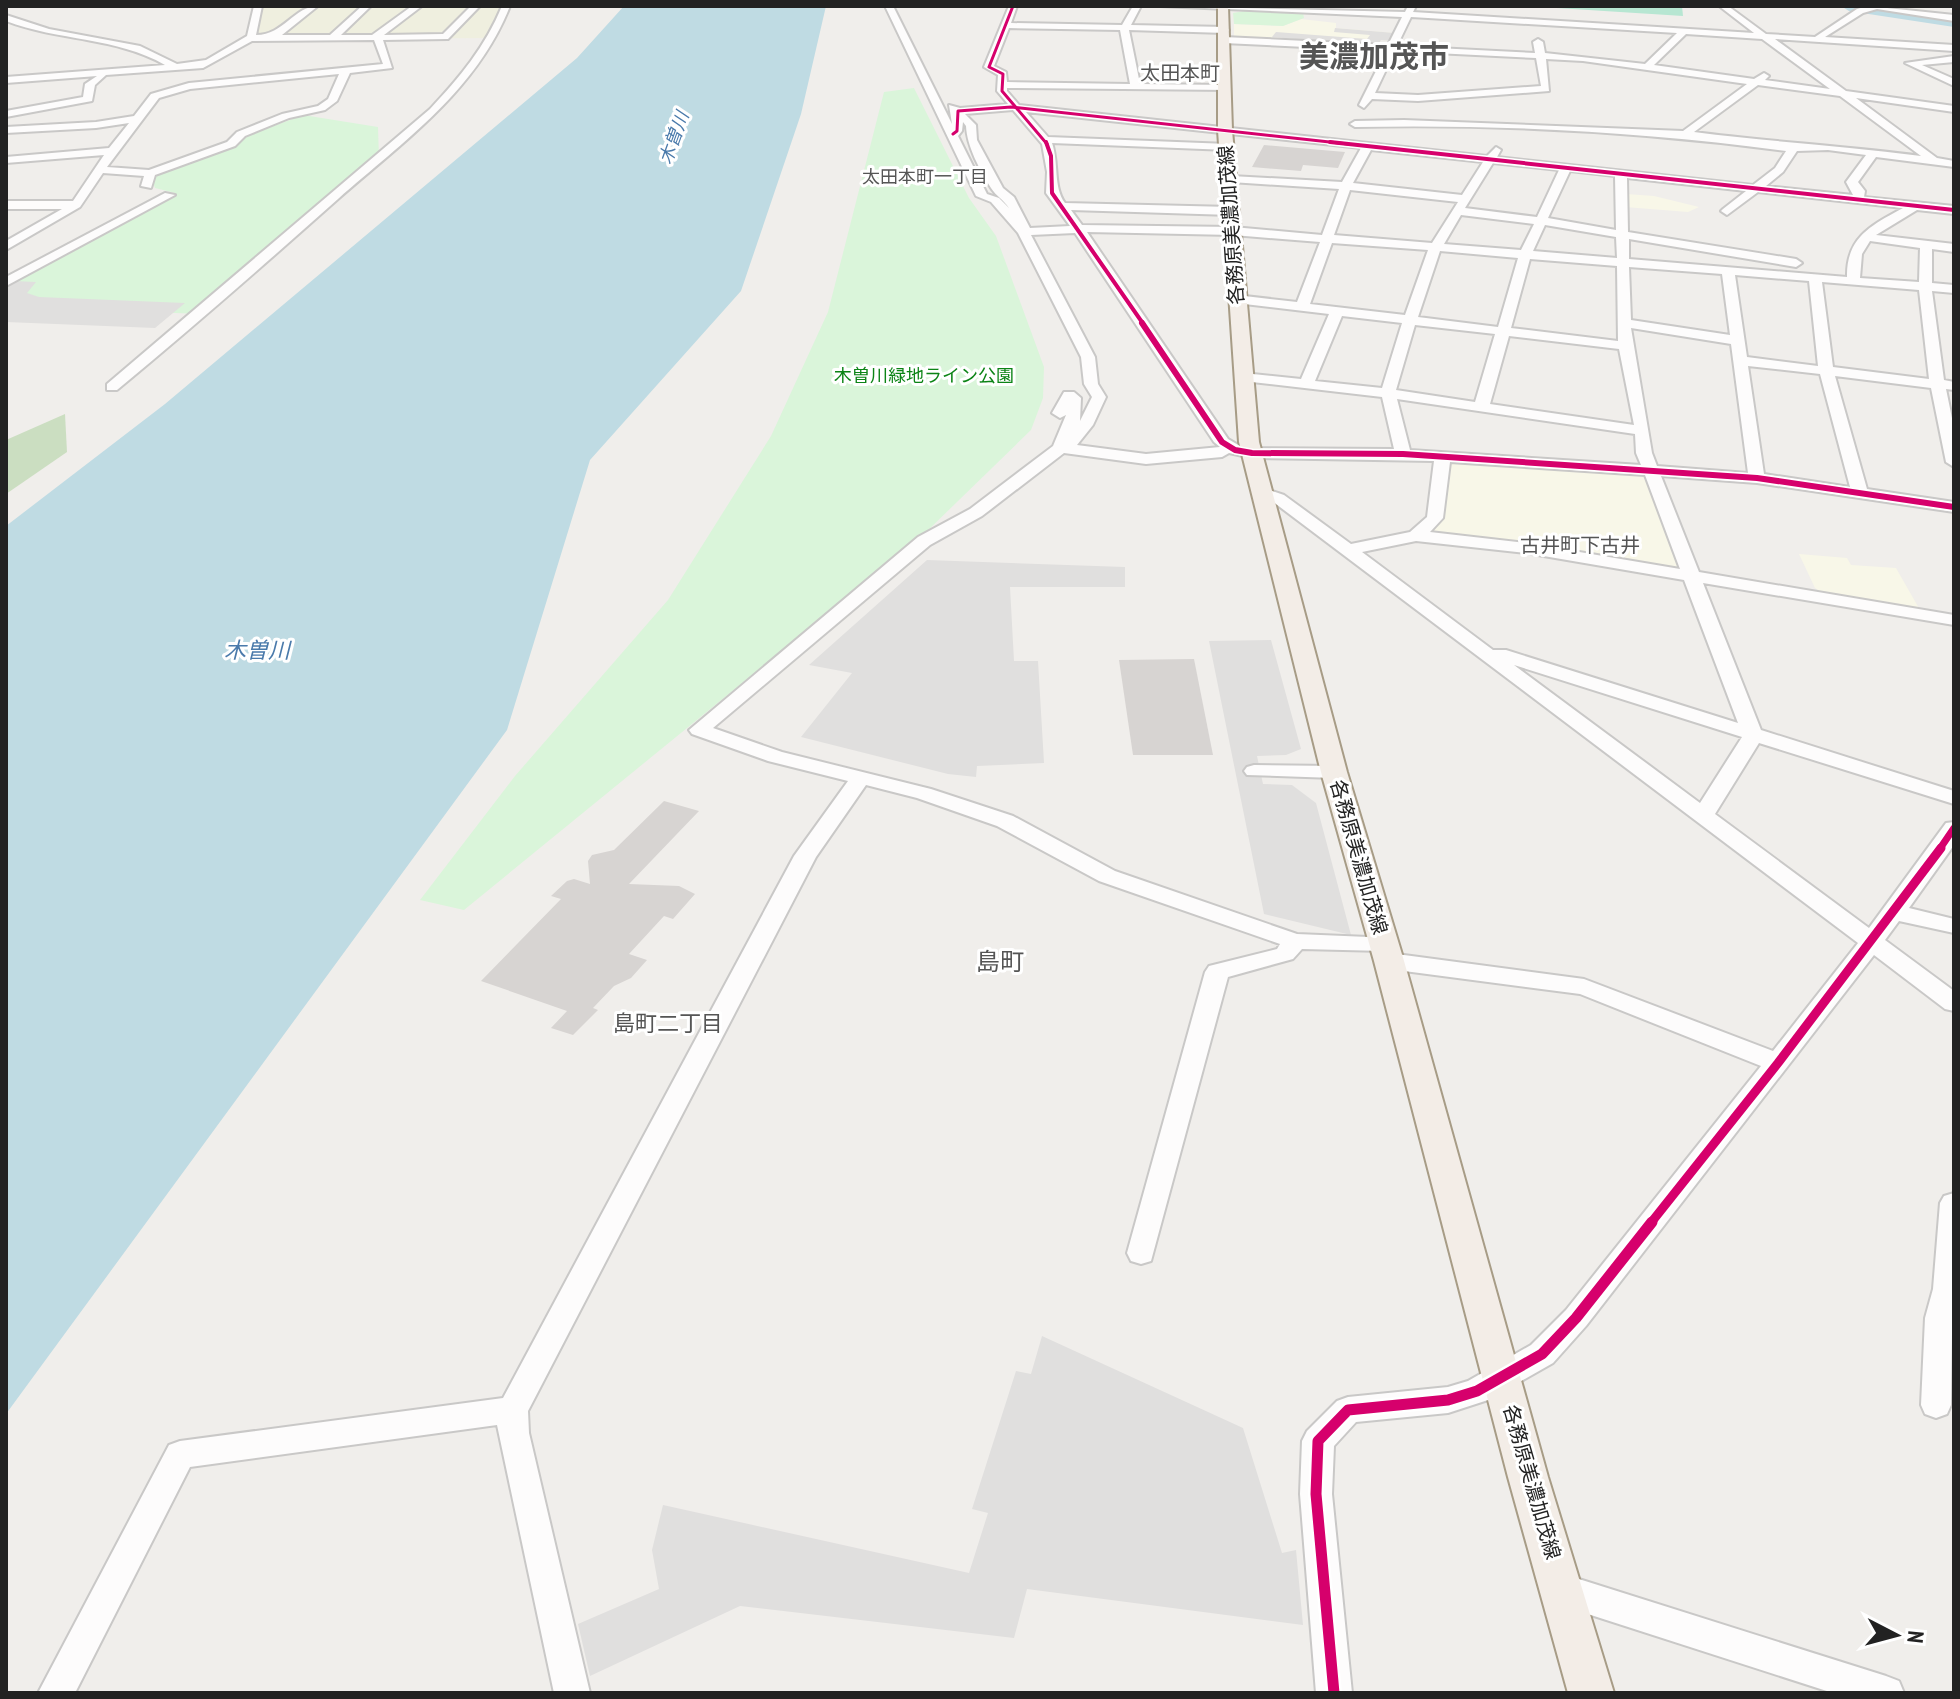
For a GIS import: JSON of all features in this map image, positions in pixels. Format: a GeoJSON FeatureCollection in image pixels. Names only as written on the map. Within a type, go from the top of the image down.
{"type":"FeatureCollection","features":[{"type":"Feature","properties":{"kind":"main road","name":"各務原美濃加茂線"},"geometry":{"type":"LineString","coordinates":[[1223,8],[1226,138],[1243,377],[1237,453],[1263,493],[1334,772],[1528,1477],[1591,1693]]}},
{"type":"Feature","properties":{"kind":"street"},"geometry":{"type":"LineString","coordinates":[[251,38],[258,6]]}},
{"type":"Feature","properties":{"kind":"street"},"geometry":{"type":"LineString","coordinates":[[273,38],[314,6]]}},
{"type":"Feature","properties":{"kind":"street"},"geometry":{"type":"LineString","coordinates":[[332,38],[367,6]]}},
{"type":"Feature","properties":{"kind":"street"},"geometry":{"type":"LineString","coordinates":[[6,246],[76,205],[112,151],[155,96],[189,86],[389,66],[376,36],[418,6]]}},
{"type":"Feature","properties":{"kind":"street"},"geometry":{"type":"LineString","coordinates":[[6,80],[179,68],[210,63],[251,38],[445,37],[476,6]]}},
{"type":"Feature","properties":{"kind":"street"},"geometry":{"type":"LineString","coordinates":[[112,387],[203,314],[441,102],[494,38],[506,6]]}},
{"type":"Feature","properties":{"kind":"street"},"geometry":{"type":"LineString","coordinates":[[889,6],[982,196],[995,200],[1023,232],[1088,357],[1091,384],[1099,397],[1090,419],[1072,443],[954,528],[924,541],[699,730],[775,757],[924,793],[1005,821],[1107,876],[1295,941],[1386,952],[1584,987],[1778,1063]]}},
{"type":"Feature","properties":{"kind":"street"},"geometry":{"type":"LineString","coordinates":[[1013,6],[989,65],[1003,74],[1002,91],[1047,140],[1054,167],[1052,193],[1222,442],[1237,453]]}},
{"type":"Feature","properties":{"kind":"street"},"geometry":{"type":"LineString","coordinates":[[1136,87],[1124,29],[1137,6]]}},
{"type":"Feature","properties":{"kind":"street"},"geometry":{"type":"LineString","coordinates":[[1164,6],[1410,10],[1532,21],[1954,48]]}},
{"type":"Feature","properties":{"kind":"street"},"geometry":{"type":"LineString","coordinates":[[1368,96],[1530,96],[1546,89],[1543,55],[1532,21],[1536,6]]}},
{"type":"Feature","properties":{"kind":"street"},"geometry":{"type":"LineString","coordinates":[[1723,6],[1954,177]]}},
{"type":"Feature","properties":{"kind":"street"},"geometry":{"type":"LineString","coordinates":[[1818,38],[1860,11],[1876,6],[1954,18]]}},
{"type":"Feature","properties":{"kind":"street"},"geometry":{"type":"LineString","coordinates":[[1849,8],[1860,11]]}},
{"type":"Feature","properties":{"kind":"street"},"geometry":{"type":"LineString","coordinates":[[907,9],[912,28],[958,111],[971,125],[972,140],[998,190],[1008,197],[1019,215],[1024,225],[1023,232]]}},
{"type":"Feature","properties":{"kind":"street"},"geometry":{"type":"LineString","coordinates":[[1349,143],[1355,124],[1410,10]]}},
{"type":"Feature","properties":{"kind":"street"},"geometry":{"type":"LineString","coordinates":[[6,18],[25,27],[137,46],[179,68],[188,79],[189,86]]}},
{"type":"Feature","properties":{"kind":"street"},"geometry":{"type":"LineString","coordinates":[[1743,20],[1769,22]]}},
{"type":"Feature","properties":{"kind":"street"},"geometry":{"type":"LineString","coordinates":[[1003,25],[1124,29],[1543,55],[1649,65],[1954,109]]}},
{"type":"Feature","properties":{"kind":"street"},"geometry":{"type":"LineString","coordinates":[[1810,25],[1851,28]]}},
{"type":"Feature","properties":{"kind":"street"},"geometry":{"type":"LineString","coordinates":[[1649,65],[1684,31]]}},
{"type":"Feature","properties":{"kind":"street"},"geometry":{"type":"LineString","coordinates":[[1781,61],[1795,59]]}},
{"type":"Feature","properties":{"kind":"street"},"geometry":{"type":"LineString","coordinates":[[1954,59],[1910,63],[1954,83]]}},
{"type":"Feature","properties":{"kind":"street"},"geometry":{"type":"LineString","coordinates":[[101,170],[150,173],[231,144],[241,134],[286,116],[321,108],[332,101],[346,70]]}},
{"type":"Feature","properties":{"kind":"street"},"geometry":{"type":"LineString","coordinates":[[1685,134],[1771,70]]}},
{"type":"Feature","properties":{"kind":"street"},"geometry":{"type":"LineString","coordinates":[[6,114],[88,99],[90,84],[102,77],[101,72]]}},
{"type":"Feature","properties":{"kind":"street"},"geometry":{"type":"LineString","coordinates":[[1002,85],[1227,88]]}},
{"type":"Feature","properties":{"kind":"street"},"geometry":{"type":"LineString","coordinates":[[958,111],[1019,108],[1226,138]]}},
{"type":"Feature","properties":{"kind":"street"},"geometry":{"type":"LineString","coordinates":[[953,134],[957,131],[958,111]]}},
{"type":"Feature","properties":{"kind":"street"},"geometry":{"type":"LineString","coordinates":[[6,130],[96,125],[140,118]]}},
{"type":"Feature","properties":{"kind":"street"},"geometry":{"type":"LineString","coordinates":[[1355,124],[1508,127],[1536,123],[1685,134],[1794,147],[1828,147],[1954,164]]}},
{"type":"Feature","properties":{"kind":"street"},"geometry":{"type":"LineString","coordinates":[[1403,454],[1388,393],[1410,320],[1435,248],[1508,127]]}},
{"type":"Feature","properties":{"kind":"street"},"geometry":{"type":"LineString","coordinates":[[1047,140],[1226,138],[1349,143],[1954,210]]}},
{"type":"Feature","properties":{"kind":"street"},"geometry":{"type":"LineString","coordinates":[[1302,307],[1346,186],[1368,145]]}},
{"type":"Feature","properties":{"kind":"street"},"geometry":{"type":"LineString","coordinates":[[1727,211],[1779,170],[1794,147]]}},
{"type":"Feature","properties":{"kind":"street"},"geometry":{"type":"LineString","coordinates":[[6,160],[112,151]]}},
{"type":"Feature","properties":{"kind":"street"},"geometry":{"type":"LineString","coordinates":[[1858,199],[1859,191],[1852,182],[1874,152]]}},
{"type":"Feature","properties":{"kind":"street"},"geometry":{"type":"LineString","coordinates":[[1481,408],[1525,255],[1566,167]]}},
{"type":"Feature","properties":{"kind":"street"},"geometry":{"type":"LineString","coordinates":[[6,282],[169,195],[146,191],[150,173]]}},
{"type":"Feature","properties":{"kind":"street"},"geometry":{"type":"LineString","coordinates":[[1621,174],[1625,346],[1643,431],[1644,453],[1753,736]]}},
{"type":"Feature","properties":{"kind":"street"},"geometry":{"type":"LineString","coordinates":[[1231,179],[1346,186],[1465,199]]}},
{"type":"Feature","properties":{"kind":"street"},"geometry":{"type":"LineString","coordinates":[[6,205],[76,205]]}},
{"type":"Feature","properties":{"kind":"street"},"geometry":{"type":"LineString","coordinates":[[1059,206],[1231,211]]}},
{"type":"Feature","properties":{"kind":"street"},"geometry":{"type":"LineString","coordinates":[[1853,277],[1856,249],[1864,237],[1915,206]]}},
{"type":"Feature","properties":{"kind":"street"},"geometry":{"type":"LineString","coordinates":[[1457,211],[1542,221],[1853,277],[1954,289]]}},
{"type":"Feature","properties":{"kind":"street"},"geometry":{"type":"LineString","coordinates":[[1023,232],[1079,229],[1233,231],[1815,278],[1853,277]]}},
{"type":"Feature","properties":{"kind":"street"},"geometry":{"type":"LineString","coordinates":[[1864,237],[1954,248]]}},
{"type":"Feature","properties":{"kind":"street"},"geometry":{"type":"LineString","coordinates":[[1926,245],[1923,287],[1937,384],[1954,462]]}},
{"type":"Feature","properties":{"kind":"street"},"geometry":{"type":"LineString","coordinates":[[1728,271],[1757,478]]}},
{"type":"Feature","properties":{"kind":"street"},"geometry":{"type":"LineString","coordinates":[[1815,278],[1826,371],[1860,492]]}},
{"type":"Feature","properties":{"kind":"street"},"geometry":{"type":"LineString","coordinates":[[1236,299],[1625,346]]}},
{"type":"Feature","properties":{"kind":"street"},"geometry":{"type":"LineString","coordinates":[[1306,384],[1337,312]]}},
{"type":"Feature","properties":{"kind":"street"},"geometry":{"type":"LineString","coordinates":[[1625,323],[1739,341]]}},
{"type":"Feature","properties":{"kind":"street"},"geometry":{"type":"LineString","coordinates":[[1742,361],[1954,386]]}},
{"type":"Feature","properties":{"kind":"street"},"geometry":{"type":"LineString","coordinates":[[1243,377],[1388,393],[1643,431]]}},
{"type":"Feature","properties":{"kind":"street"},"geometry":{"type":"LineString","coordinates":[[1060,413],[1069,395],[1076,401],[1072,423],[1061,448]]}},
{"type":"Feature","properties":{"kind":"street"},"geometry":{"type":"LineString","coordinates":[[1061,448],[1136,459],[1237,453],[1443,456],[1757,478],[1954,507]]}},
{"type":"Feature","properties":{"kind":"street"},"geometry":{"type":"LineString","coordinates":[[1416,536],[1435,518],[1443,456]]}},
{"type":"Feature","properties":{"kind":"street"},"geometry":{"type":"LineString","coordinates":[[1263,493],[1278,498],[1349,550],[1954,1003]]}},
{"type":"Feature","properties":{"kind":"street"},"geometry":{"type":"LineString","coordinates":[[1349,550],[1416,536],[1526,548],[1954,620]]}},
{"type":"Feature","properties":{"kind":"street"},"geometry":{"type":"LineString","coordinates":[[1482,649],[1954,798]]}},
{"type":"Feature","properties":{"kind":"street"},"geometry":{"type":"LineString","coordinates":[[1703,816],[1753,736]]}},
{"type":"Feature","properties":{"kind":"street"},"geometry":{"type":"LineString","coordinates":[[1254,771],[1334,772]]}},
{"type":"Feature","properties":{"kind":"street"},"geometry":{"type":"LineString","coordinates":[[572,1693],[513,1433],[513,1410],[805,856],[860,779]]}},
{"type":"Feature","properties":{"kind":"street"},"geometry":{"type":"LineString","coordinates":[[1334,1693],[1316,1494],[1318,1441],[1348,1410],[1448,1400],[1477,1391],[1542,1354],[1576,1318],[1778,1063],[1929,866],[1954,828]]}},
{"type":"Feature","properties":{"kind":"street"},"geometry":{"type":"LineString","coordinates":[[1893,912],[1954,926]]}},
{"type":"Feature","properties":{"kind":"street"},"geometry":{"type":"LineString","coordinates":[[1141,1253],[1217,972],[1285,954],[1295,941]]}},
{"type":"Feature","properties":{"kind":"street"},"geometry":{"type":"LineString","coordinates":[[1936,1405],[1940,1318],[1948,1289],[1954,1203]]}},
{"type":"Feature","properties":{"kind":"street"},"geometry":{"type":"LineString","coordinates":[[56,1693],[180,1455],[513,1410]]}},
{"type":"Feature","properties":{"kind":"street"},"geometry":{"type":"LineString","coordinates":[[1563,1590],[1886,1693]]}},
{"type":"Feature","properties":{"kind":"shaded area"},"geometry":{"type":"Polygon","coordinates":[[[1301,19],[1336,23],[1336,28],[1395,33],[1391,41],[1381,40],[1378,46],[1273,37],[1271,40],[1234,39],[1234,24],[1283,26],[1301,19]]]}},
{"type":"Feature","properties":{"kind":"shaded area"},"geometry":{"type":"Polygon","coordinates":[[[1335,28],[1395,33],[1391,41],[1381,40],[1378,46],[1272,37],[1276,32],[1367,39],[1370,35],[1334,32],[1335,28]]]}},
{"type":"Feature","properties":{"kind":"shaded area"},"geometry":{"type":"Polygon","coordinates":[[[1626,194],[1654,196],[1699,207],[1688,212],[1625,207],[1626,194]]]}},
{"type":"Feature","properties":{"kind":"shaded area"},"geometry":{"type":"Polygon","coordinates":[[[13,281],[36,282],[27,293],[39,297],[185,303],[155,328],[6,322],[6,286],[13,281]]]}},
{"type":"Feature","properties":{"kind":"shaded area"},"geometry":{"type":"Polygon","coordinates":[[[1452,462],[1647,476],[1683,569],[1430,534],[1446,465],[1452,462]]]}},
{"type":"Feature","properties":{"kind":"shaded area"},"geometry":{"type":"Polygon","coordinates":[[[1799,554],[1847,558],[1851,565],[1896,568],[1920,610],[1823,593],[1815,588],[1799,554]]]}},
{"type":"Feature","properties":{"kind":"shaded area"},"geometry":{"type":"Polygon","coordinates":[[[927,560],[1125,567],[1125,587],[1010,587],[1014,661],[1038,661],[1044,763],[977,766],[976,777],[948,774],[801,737],[852,673],[809,665],[927,560]]]}},
{"type":"Feature","properties":{"kind":"shaded area"},"geometry":{"type":"Polygon","coordinates":[[[1271,640],[1301,749],[1286,755],[1257,756],[1263,784],[1292,785],[1316,803],[1351,935],[1264,914],[1209,641],[1271,640]]]}},
{"type":"Feature","properties":{"kind":"shaded area"},"geometry":{"type":"Polygon","coordinates":[[[1042,1336],[1243,1428],[1282,1553],[1296,1550],[1303,1625],[1027,1589],[1014,1638],[740,1606],[590,1676],[578,1624],[659,1589],[652,1550],[663,1505],[969,1573],[988,1513],[972,1509],[1016,1371],[1031,1374],[1042,1336]]]}},
{"type":"Feature","properties":{"kind":"green space"},"geometry":{"type":"Polygon","coordinates":[[[258,6],[505,6],[494,38],[336,39],[254,35],[258,6]]]}},
{"type":"Feature","properties":{"kind":"green space"},"geometry":{"type":"Polygon","coordinates":[[[1541,6],[1682,6],[1683,16],[1541,7],[1541,6]]]}},
{"type":"Feature","properties":{"kind":"green space"},"geometry":{"type":"Polygon","coordinates":[[[1233,13],[1303,13],[1304,18],[1283,26],[1234,24],[1233,13]]]}},
{"type":"Feature","properties":{"kind":"green space","name":"木曽川緑地ライン公園"},"geometry":{"type":"Polygon","coordinates":[[[914,88],[969,198],[996,236],[1044,367],[1043,398],[1031,430],[921,537],[464,910],[420,900],[515,776],[668,600],[771,436],[828,312],[884,92],[914,88]]]}},
{"type":"Feature","properties":{"kind":"green space"},"geometry":{"type":"Polygon","coordinates":[[[303,115],[378,127],[379,158],[203,314],[6,307],[6,282],[175,193],[155,188],[150,173],[303,115]]]}},
{"type":"Feature","properties":{"kind":"green space"},"geometry":{"type":"Polygon","coordinates":[[[65,414],[67,452],[6,494],[6,440],[65,414]]]}},
{"type":"Feature","properties":{"kind":"water","name":"木曽川"},"geometry":{"type":"Polygon","coordinates":[[[624,6],[826,6],[801,114],[741,291],[590,460],[507,730],[6,1414],[6,526],[165,404],[577,58],[624,6]]]}},
{"type":"Feature","properties":{"kind":"building"},"geometry":{"type":"Polygon","coordinates":[[[1264,145],[1345,152],[1338,168],[1303,165],[1301,171],[1252,167],[1264,145]]]}},
{"type":"Feature","properties":{"kind":"building"},"geometry":{"type":"Polygon","coordinates":[[[1194,659],[1213,755],[1133,755],[1119,660],[1194,659]]]}},
{"type":"Feature","properties":{"kind":"building"},"geometry":{"type":"Polygon","coordinates":[[[664,801],[699,811],[629,884],[679,886],[695,894],[673,919],[664,916],[629,954],[647,960],[631,978],[614,986],[593,1008],[598,1010],[573,1035],[551,1028],[567,1011],[481,981],[561,899],[551,896],[567,881],[574,879],[590,884],[588,861],[592,855],[614,850],[664,801]]]}},
{"type":"Feature","properties":{"kind":"waterway"},"geometry":{"type":"LineString","coordinates":[[1849,6],[1954,22]]}},
{"type":"Feature","properties":{"kind":"cycle path"},"geometry":{"type":"LineString","coordinates":[[1013,6],[989,67],[1003,74],[1002,91],[1047,144],[1053,172],[1052,193],[1222,442],[1235,450],[1252,453],[1403,454],[1757,478],[1954,507]]}},
{"type":"Feature","properties":{"kind":"cycle path"},"geometry":{"type":"LineString","coordinates":[[953,134],[957,131],[958,111],[1011,107],[1954,210]]}},
{"type":"Feature","properties":{"kind":"cycle path"},"geometry":{"type":"LineString","coordinates":[[1334,1693],[1316,1494],[1318,1441],[1348,1410],[1448,1400],[1477,1391],[1542,1354],[1576,1318],[1778,1063],[1929,866],[1954,828]]}},
{"type":"Feature","properties":{"kind":"district","name":"美濃加茂市"},"geometry":{"type":"Point","coordinates":[1374,57]}},
{"type":"Feature","properties":{"kind":"district","name":"太田本町"},"geometry":{"type":"Point","coordinates":[1180,73]}},
{"type":"Feature","properties":{"kind":"district","name":"太田本町一丁目"},"geometry":{"type":"Point","coordinates":[925,177]}},
{"type":"Feature","properties":{"kind":"district","name":"古井町下古井"},"geometry":{"type":"Point","coordinates":[1580,545]}},
{"type":"Feature","properties":{"kind":"district","name":"島町"},"geometry":{"type":"Point","coordinates":[1000,962]}},
{"type":"Feature","properties":{"kind":"district","name":"島町二丁目"},"geometry":{"type":"Point","coordinates":[668,1023]}}]}
